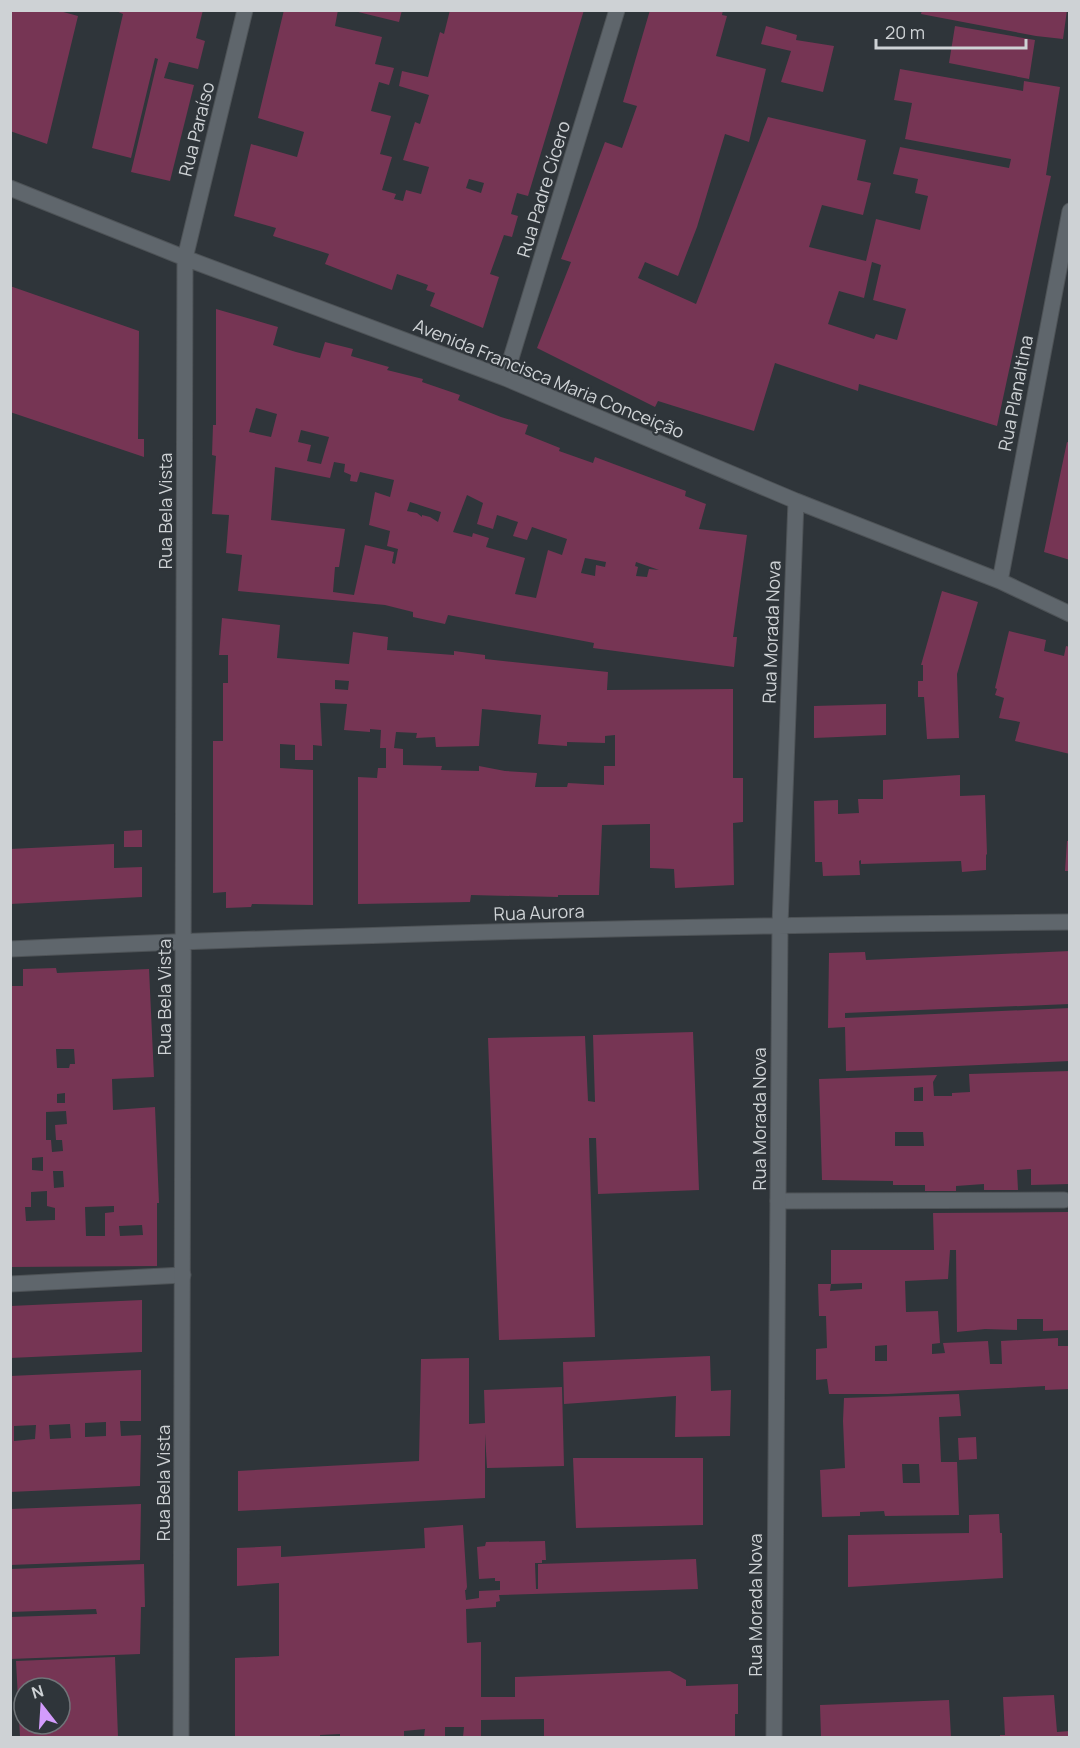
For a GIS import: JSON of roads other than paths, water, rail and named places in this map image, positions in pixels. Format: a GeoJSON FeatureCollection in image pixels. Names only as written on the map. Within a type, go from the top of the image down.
{"type":"FeatureCollection","features":[{"type":"Feature","properties":{"kind":"street","name":"Rua Paraíso"},"geometry":{"type":"LineString","coordinates":[[185,258],[245,10]]}},
{"type":"Feature","properties":{"kind":"street","name":"Rua Padre Cícero"},"geometry":{"type":"LineString","coordinates":[[505,378],[618,10]]}},
{"type":"Feature","properties":{"kind":"street","name":"Avenida Francisca Maria Conceição"},"geometry":{"type":"LineString","coordinates":[[10,188],[185,258],[505,378],[796,501],[1000,581],[1070,614]]}},
{"type":"Feature","properties":{"kind":"street","name":"Rua Planaltina"},"geometry":{"type":"LineString","coordinates":[[1000,581],[1070,211]]}},
{"type":"Feature","properties":{"kind":"street","name":"Rua Bela Vista"},"geometry":{"type":"LineString","coordinates":[[182,1737],[185,258]]}},
{"type":"Feature","properties":{"kind":"street","name":"Rua Morada Nova"},"geometry":{"type":"LineString","coordinates":[[774,1737],[780,925],[796,501]]}},
{"type":"Feature","properties":{"kind":"street","name":"Rua Aurora"},"geometry":{"type":"LineString","coordinates":[[10,949],[183,941],[780,925],[1070,922]]}},
{"type":"Feature","properties":{"kind":"street"},"geometry":{"type":"LineString","coordinates":[[778,1201],[1064,1200]]}},
{"type":"Feature","properties":{"kind":"street"},"geometry":{"type":"LineString","coordinates":[[10,1284],[183,1275]]}}]}
